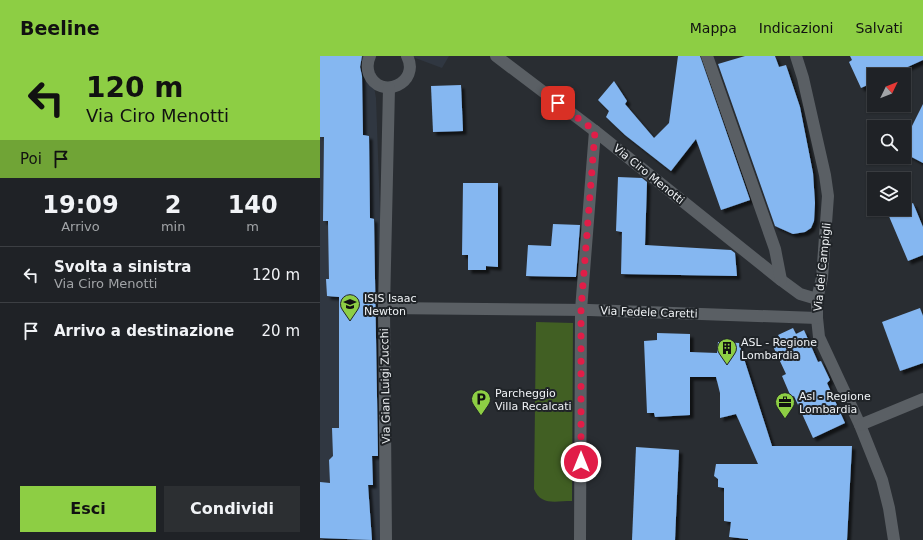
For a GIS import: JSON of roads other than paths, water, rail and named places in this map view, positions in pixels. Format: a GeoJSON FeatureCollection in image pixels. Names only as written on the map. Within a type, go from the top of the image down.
{"type":"FeatureCollection","features":[{"type":"Feature","properties":{"kind":"street"},"geometry":{"type":"LineString","coordinates":[[370,56],[367,64],[370,76],[378,85],[389,88],[401,84],[406,79],[410,67],[407,56]]}},
{"type":"Feature","properties":{"kind":"street","name":"Via Ciro Menotti"},"geometry":{"type":"LineString","coordinates":[[496,56],[595,131],[781,280],[800,294],[817,299]]}},
{"type":"Feature","properties":{"kind":"street"},"geometry":{"type":"LineString","coordinates":[[708,56],[775,250],[781,280]]}},
{"type":"Feature","properties":{"kind":"street","name":"Via dei Campigli"},"geometry":{"type":"LineString","coordinates":[[796,56],[803,78],[822,160],[828,196],[822,278],[817,299],[817,318],[820,337],[860,425],[882,480],[889,508],[894,540]]}},
{"type":"Feature","properties":{"kind":"street","name":"Via Gian Luigi Zucchi"},"geometry":{"type":"LineString","coordinates":[[386,540],[384,308],[389,88]]}},
{"type":"Feature","properties":{"kind":"street"},"geometry":{"type":"LineString","coordinates":[[580,540],[581,310],[595,131]]}},
{"type":"Feature","properties":{"kind":"street","name":"Via Fedele Caretti"},"geometry":{"type":"LineString","coordinates":[[384,308],[581,310],[817,318]]}},
{"type":"Feature","properties":{"kind":"street"},"geometry":{"type":"LineString","coordinates":[[860,425],[923,399]]}},
{"type":"Feature","properties":{"kind":"place","name":"ISIS Isaac Newton"},"geometry":{"type":"Point","coordinates":[350,321]}},
{"type":"Feature","properties":{"kind":"place","name":"ASL - Regione Lombardia"},"geometry":{"type":"Point","coordinates":[727,365]}},
{"type":"Feature","properties":{"kind":"place","name":"Parcheggio Villa Recalcati"},"geometry":{"type":"Point","coordinates":[481,416]}},
{"type":"Feature","properties":{"kind":"place","name":"Asl - Regione Lombardia"},"geometry":{"type":"Point","coordinates":[785,419]}}]}
